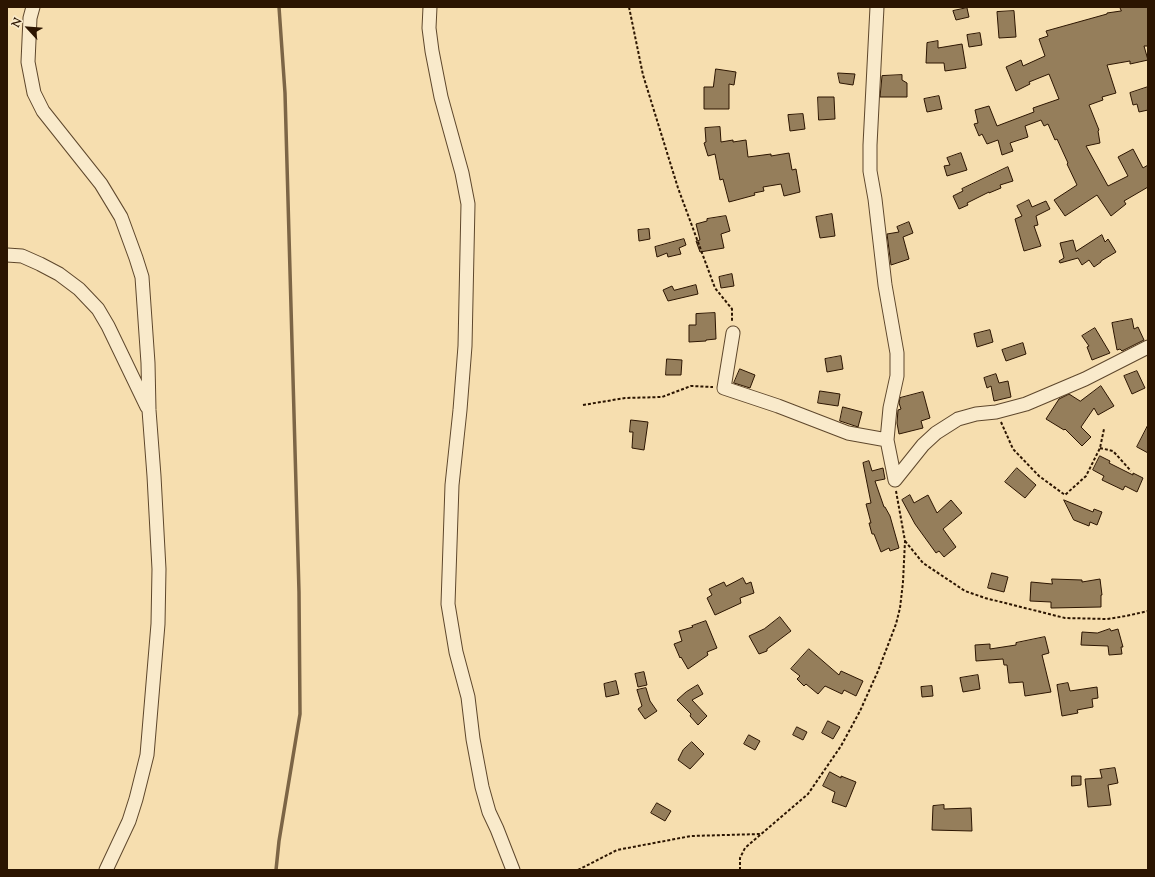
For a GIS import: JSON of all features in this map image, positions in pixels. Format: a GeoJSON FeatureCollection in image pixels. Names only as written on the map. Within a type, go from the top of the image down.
{"type":"FeatureCollection","features":[{"type":"Feature","properties":{"kind":"street"},"geometry":{"type":"LineString","coordinates":[[33,7],[30,18],[28,62],[34,93],[43,111],[101,184],[121,217],[142,278],[159,569],[158,624],[147,755],[129,821],[106,870]]}},
{"type":"Feature","properties":{"kind":"street"},"geometry":{"type":"LineString","coordinates":[[430,7],[429,28],[432,51],[441,97],[462,173],[468,204],[465,346],[452,485],[448,604],[456,652],[468,697],[473,739],[482,787],[489,812],[513,870]]}},
{"type":"Feature","properties":{"kind":"street"},"geometry":{"type":"LineString","coordinates":[[877,7],[870,171],[897,365],[897,376],[890,408],[887,440],[895,480]]}},
{"type":"Feature","properties":{"kind":"street"},"geometry":{"type":"LineString","coordinates":[[7,254],[22,256],[58,274],[79,289],[98,309],[108,326],[149,410]]}},
{"type":"Feature","properties":{"kind":"street"},"geometry":{"type":"LineString","coordinates":[[733,333],[724,388],[778,406],[848,433],[887,440]]}},
{"type":"Feature","properties":{"kind":"street"},"geometry":{"type":"LineString","coordinates":[[895,480],[923,446],[936,433],[949,424],[968,416],[996,412],[1026,404],[1085,379],[1148,347]]}},
{"type":"Feature","properties":{"kind":"path"},"geometry":{"type":"LineString","coordinates":[[629,7],[643,75],[678,188],[715,288],[732,309],[733,333]]}},
{"type":"Feature","properties":{"kind":"path"},"geometry":{"type":"LineString","coordinates":[[583,405],[625,398],[662,397],[690,386],[724,388]]}},
{"type":"Feature","properties":{"kind":"path"},"geometry":{"type":"LineString","coordinates":[[996,412],[1013,449],[1038,476],[1065,495],[1086,476],[1100,448],[1104,429]]}},
{"type":"Feature","properties":{"kind":"path"},"geometry":{"type":"LineString","coordinates":[[1100,448],[1113,451],[1131,472]]}},
{"type":"Feature","properties":{"kind":"path"},"geometry":{"type":"LineString","coordinates":[[740,870],[740,858],[745,848],[808,794],[841,746],[860,711],[878,671],[896,624],[900,608],[905,541],[895,480]]}},
{"type":"Feature","properties":{"kind":"path"},"geometry":{"type":"LineString","coordinates":[[905,541],[923,563],[965,591],[985,598],[1065,618],[1107,619],[1148,611]]}},
{"type":"Feature","properties":{"kind":"path"},"geometry":{"type":"LineString","coordinates":[[578,870],[617,850],[691,836],[762,834]]}},
{"type":"Feature","properties":{"kind":"building"},"geometry":{"type":"Polygon","coordinates":[[[1120,7],[1148,7],[1148,46],[1144,46],[1148,60],[1130,64],[1130,61],[1107,65],[1116,93],[1102,97],[1103,100],[1089,105],[1099,130],[1100,143],[1086,146],[1108,186],[1128,176],[1118,157],[1133,149],[1143,168],[1148,165],[1148,187],[1124,201],[1126,204],[1111,216],[1097,195],[1065,216],[1054,200],[1077,185],[1057,139],[1055,140],[1048,124],[1044,126],[1041,120],[1025,126],[1028,137],[1010,143],[1013,151],[1002,155],[998,140],[987,144],[982,134],[979,136],[974,124],[978,123],[975,110],[989,106],[997,126],[1034,112],[1033,108],[1059,99],[1049,74],[1029,82],[1030,84],[1016,91],[1006,67],[1021,60],[1023,66],[1045,56],[1039,39],[1048,36],[1046,31],[1107,13],[1121,11],[1120,7]]]}},
{"type":"Feature","properties":{"kind":"building"},"geometry":{"type":"Polygon","coordinates":[[[967,8],[969,17],[956,20],[953,11],[967,8]]]}},
{"type":"Feature","properties":{"kind":"building"},"geometry":{"type":"Polygon","coordinates":[[[1014,11],[1016,37],[999,38],[997,12],[1014,11]]]}},
{"type":"Feature","properties":{"kind":"building"},"geometry":{"type":"Polygon","coordinates":[[[980,33],[982,45],[969,47],[967,35],[980,33]]]}},
{"type":"Feature","properties":{"kind":"building"},"geometry":{"type":"Polygon","coordinates":[[[938,41],[938,48],[962,44],[966,68],[945,71],[944,63],[926,63],[927,43],[938,41]]]}},
{"type":"Feature","properties":{"kind":"building"},"geometry":{"type":"Polygon","coordinates":[[[716,69],[736,72],[734,85],[729,84],[729,109],[704,109],[704,87],[713,87],[716,69]]]}},
{"type":"Feature","properties":{"kind":"building"},"geometry":{"type":"Polygon","coordinates":[[[838,73],[855,74],[853,85],[840,83],[838,73]]]}},
{"type":"Feature","properties":{"kind":"building"},"geometry":{"type":"Polygon","coordinates":[[[902,75],[902,80],[907,83],[907,97],[880,97],[882,76],[902,75]]]}},
{"type":"Feature","properties":{"kind":"building"},"geometry":{"type":"Polygon","coordinates":[[[1148,87],[1148,110],[1139,112],[1137,104],[1133,105],[1130,93],[1148,87]]]}},
{"type":"Feature","properties":{"kind":"building"},"geometry":{"type":"Polygon","coordinates":[[[939,96],[942,109],[927,112],[924,99],[939,96]]]}},
{"type":"Feature","properties":{"kind":"building"},"geometry":{"type":"Polygon","coordinates":[[[818,97],[834,97],[835,119],[819,120],[818,97]]]}},
{"type":"Feature","properties":{"kind":"building"},"geometry":{"type":"Polygon","coordinates":[[[803,114],[805,129],[790,131],[788,115],[803,114]]]}},
{"type":"Feature","properties":{"kind":"building"},"geometry":{"type":"Polygon","coordinates":[[[720,127],[721,142],[746,140],[748,157],[771,154],[771,156],[789,153],[792,170],[796,169],[800,192],[784,196],[781,184],[763,187],[764,191],[754,193],[755,195],[729,202],[723,179],[720,180],[715,154],[708,156],[704,143],[706,142],[705,128],[720,127]]]}},
{"type":"Feature","properties":{"kind":"building"},"geometry":{"type":"Polygon","coordinates":[[[961,153],[967,170],[947,176],[944,166],[950,165],[947,158],[961,153]]]}},
{"type":"Feature","properties":{"kind":"building"},"geometry":{"type":"Polygon","coordinates":[[[1008,167],[1013,181],[1000,185],[1001,188],[967,203],[968,205],[959,209],[953,196],[963,191],[962,189],[1008,167]]]}},
{"type":"Feature","properties":{"kind":"building"},"geometry":{"type":"Polygon","coordinates":[[[1029,200],[1032,207],[1046,201],[1050,209],[1036,216],[1038,225],[1034,226],[1041,246],[1024,251],[1015,219],[1022,216],[1017,206],[1029,200]]]}},
{"type":"Feature","properties":{"kind":"building"},"geometry":{"type":"Polygon","coordinates":[[[832,214],[835,236],[820,238],[816,217],[832,214]]]}},
{"type":"Feature","properties":{"kind":"building"},"geometry":{"type":"Polygon","coordinates":[[[726,216],[730,231],[721,234],[724,248],[700,252],[696,241],[700,240],[696,224],[707,221],[707,219],[726,216]]]}},
{"type":"Feature","properties":{"kind":"building"},"geometry":{"type":"Polygon","coordinates":[[[909,222],[913,233],[903,237],[909,259],[891,265],[887,234],[899,232],[897,227],[909,222]]]}},
{"type":"Feature","properties":{"kind":"building"},"geometry":{"type":"Polygon","coordinates":[[[649,229],[650,239],[639,241],[638,230],[649,229]]]}},
{"type":"Feature","properties":{"kind":"building"},"geometry":{"type":"Polygon","coordinates":[[[1102,235],[1105,242],[1108,239],[1116,252],[1094,267],[1089,260],[1082,265],[1078,258],[1060,263],[1059,261],[1064,258],[1060,243],[1073,240],[1076,251],[1102,235]]]}},
{"type":"Feature","properties":{"kind":"building"},"geometry":{"type":"Polygon","coordinates":[[[684,239],[686,245],[679,248],[681,254],[668,257],[667,253],[657,257],[655,247],[684,239]]]}},
{"type":"Feature","properties":{"kind":"building"},"geometry":{"type":"Polygon","coordinates":[[[732,274],[734,286],[721,288],[719,277],[732,274]]]}},
{"type":"Feature","properties":{"kind":"building"},"geometry":{"type":"Polygon","coordinates":[[[696,285],[698,294],[668,301],[663,290],[672,286],[674,290],[696,285]]]}},
{"type":"Feature","properties":{"kind":"building"},"geometry":{"type":"Polygon","coordinates":[[[715,313],[716,339],[689,342],[689,325],[696,325],[696,314],[715,313]]]}},
{"type":"Feature","properties":{"kind":"building"},"geometry":{"type":"Polygon","coordinates":[[[1132,319],[1134,329],[1138,327],[1144,340],[1122,351],[1120,349],[1117,350],[1112,323],[1132,319]]]}},
{"type":"Feature","properties":{"kind":"building"},"geometry":{"type":"Polygon","coordinates":[[[1095,328],[1110,353],[1092,360],[1087,347],[1089,346],[1082,336],[1095,328]]]}},
{"type":"Feature","properties":{"kind":"building"},"geometry":{"type":"Polygon","coordinates":[[[990,330],[993,342],[977,347],[974,334],[990,330]]]}},
{"type":"Feature","properties":{"kind":"building"},"geometry":{"type":"Polygon","coordinates":[[[1023,343],[1026,354],[1006,361],[1002,350],[1023,343]]]}},
{"type":"Feature","properties":{"kind":"building"},"geometry":{"type":"Polygon","coordinates":[[[841,356],[843,369],[827,372],[825,359],[841,356]]]}},
{"type":"Feature","properties":{"kind":"building"},"geometry":{"type":"Polygon","coordinates":[[[667,359],[682,360],[681,375],[666,375],[667,359]]]}},
{"type":"Feature","properties":{"kind":"building"},"geometry":{"type":"Polygon","coordinates":[[[740,369],[755,375],[750,388],[734,383],[740,369]]]}},
{"type":"Feature","properties":{"kind":"building"},"geometry":{"type":"Polygon","coordinates":[[[1137,371],[1145,388],[1132,394],[1124,376],[1137,371]]]}},
{"type":"Feature","properties":{"kind":"building"},"geometry":{"type":"Polygon","coordinates":[[[996,374],[999,383],[1008,381],[1011,397],[994,401],[991,386],[987,388],[984,378],[996,374]]]}},
{"type":"Feature","properties":{"kind":"building"},"geometry":{"type":"Polygon","coordinates":[[[1101,386],[1114,406],[1098,415],[1094,408],[1081,427],[1091,437],[1082,446],[1065,429],[1064,430],[1046,419],[1059,399],[1069,394],[1080,401],[1101,386]]]}},
{"type":"Feature","properties":{"kind":"building"},"geometry":{"type":"Polygon","coordinates":[[[820,391],[840,394],[838,406],[818,403],[820,391]]]}},
{"type":"Feature","properties":{"kind":"building"},"geometry":{"type":"Polygon","coordinates":[[[923,392],[930,418],[921,421],[923,428],[899,434],[897,423],[898,410],[901,409],[899,403],[900,398],[923,392]]]}},
{"type":"Feature","properties":{"kind":"building"},"geometry":{"type":"Polygon","coordinates":[[[843,407],[862,412],[858,427],[840,421],[843,407]]]}},
{"type":"Feature","properties":{"kind":"building"},"geometry":{"type":"Polygon","coordinates":[[[631,420],[648,422],[644,450],[632,448],[633,432],[630,432],[631,420]]]}},
{"type":"Feature","properties":{"kind":"building"},"geometry":{"type":"Polygon","coordinates":[[[1148,425],[1148,453],[1137,447],[1148,425]]]}},
{"type":"Feature","properties":{"kind":"building"},"geometry":{"type":"Polygon","coordinates":[[[1100,456],[1110,461],[1109,463],[1133,475],[1133,473],[1143,478],[1137,492],[1125,486],[1123,490],[1102,480],[1104,476],[1093,470],[1100,456]]]}},
{"type":"Feature","properties":{"kind":"building"},"geometry":{"type":"Polygon","coordinates":[[[869,461],[872,471],[883,468],[885,479],[875,481],[884,507],[890,516],[899,548],[890,551],[889,548],[881,552],[874,534],[872,534],[869,523],[871,523],[866,504],[871,503],[863,463],[869,461]]]}},
{"type":"Feature","properties":{"kind":"building"},"geometry":{"type":"Polygon","coordinates":[[[1017,468],[1036,485],[1025,498],[1005,482],[1017,468]]]}},
{"type":"Feature","properties":{"kind":"building"},"geometry":{"type":"Polygon","coordinates":[[[910,495],[914,503],[928,495],[937,513],[951,500],[962,513],[943,529],[956,547],[944,557],[939,551],[936,553],[915,524],[902,500],[910,495]]]}},
{"type":"Feature","properties":{"kind":"building"},"geometry":{"type":"Polygon","coordinates":[[[1064,500],[1093,512],[1094,509],[1102,512],[1097,525],[1090,522],[1089,526],[1074,520],[1064,500]]]}},
{"type":"Feature","properties":{"kind":"building"},"geometry":{"type":"Polygon","coordinates":[[[992,573],[1008,577],[1004,592],[988,588],[992,573]]]}},
{"type":"Feature","properties":{"kind":"building"},"geometry":{"type":"Polygon","coordinates":[[[743,578],[746,584],[751,582],[754,593],[740,598],[741,603],[715,615],[707,598],[712,595],[709,589],[724,582],[726,586],[743,578]]]}},
{"type":"Feature","properties":{"kind":"building"},"geometry":{"type":"Polygon","coordinates":[[[1052,579],[1082,580],[1082,582],[1100,579],[1102,595],[1101,607],[1051,608],[1051,602],[1030,601],[1031,582],[1052,584],[1052,579]]]}},
{"type":"Feature","properties":{"kind":"building"},"geometry":{"type":"Polygon","coordinates":[[[780,617],[791,631],[767,649],[767,651],[759,654],[749,636],[764,629],[780,617]]]}},
{"type":"Feature","properties":{"kind":"building"},"geometry":{"type":"Polygon","coordinates":[[[706,621],[717,648],[707,652],[708,655],[688,669],[681,657],[680,658],[674,644],[682,641],[679,631],[706,621]]]}},
{"type":"Feature","properties":{"kind":"building"},"geometry":{"type":"Polygon","coordinates":[[[1110,629],[1111,631],[1118,629],[1123,647],[1121,647],[1122,654],[1109,655],[1108,646],[1081,645],[1082,632],[1097,633],[1110,629]]]}},
{"type":"Feature","properties":{"kind":"building"},"geometry":{"type":"Polygon","coordinates":[[[1045,637],[1049,653],[1042,655],[1051,692],[1025,696],[1023,682],[1009,683],[1007,665],[1004,665],[1003,659],[976,661],[975,645],[990,644],[990,649],[1016,645],[1016,643],[1045,637]]]}},
{"type":"Feature","properties":{"kind":"building"},"geometry":{"type":"Polygon","coordinates":[[[809,649],[839,675],[841,671],[863,681],[856,696],[844,690],[842,694],[825,686],[818,694],[806,684],[804,686],[797,679],[800,676],[791,669],[809,649]]]}},
{"type":"Feature","properties":{"kind":"building"},"geometry":{"type":"Polygon","coordinates":[[[644,672],[647,685],[638,687],[635,674],[644,672]]]}},
{"type":"Feature","properties":{"kind":"building"},"geometry":{"type":"Polygon","coordinates":[[[978,675],[980,689],[963,692],[960,678],[978,675]]]}},
{"type":"Feature","properties":{"kind":"building"},"geometry":{"type":"Polygon","coordinates":[[[616,681],[619,694],[606,697],[604,684],[616,681]]]}},
{"type":"Feature","properties":{"kind":"building"},"geometry":{"type":"Polygon","coordinates":[[[1068,683],[1070,691],[1097,687],[1098,698],[1092,699],[1093,707],[1077,710],[1078,713],[1062,716],[1057,685],[1068,683]]]}},
{"type":"Feature","properties":{"kind":"building"},"geometry":{"type":"Polygon","coordinates":[[[698,685],[703,694],[692,700],[707,716],[698,725],[690,716],[691,714],[677,700],[686,692],[698,685]]]}},
{"type":"Feature","properties":{"kind":"building"},"geometry":{"type":"Polygon","coordinates":[[[932,686],[933,696],[922,697],[921,687],[932,686]]]}},
{"type":"Feature","properties":{"kind":"building"},"geometry":{"type":"Polygon","coordinates":[[[646,688],[650,701],[657,711],[645,719],[638,709],[642,706],[637,690],[646,688]]]}},
{"type":"Feature","properties":{"kind":"building"},"geometry":{"type":"Polygon","coordinates":[[[828,721],[840,727],[833,739],[822,733],[828,721]]]}},
{"type":"Feature","properties":{"kind":"building"},"geometry":{"type":"Polygon","coordinates":[[[797,727],[807,732],[803,740],[793,735],[797,727]]]}},
{"type":"Feature","properties":{"kind":"building"},"geometry":{"type":"Polygon","coordinates":[[[749,735],[760,741],[755,750],[744,744],[749,735]]]}},
{"type":"Feature","properties":{"kind":"building"},"geometry":{"type":"Polygon","coordinates":[[[692,742],[704,754],[690,769],[678,760],[683,750],[692,742]]]}},
{"type":"Feature","properties":{"kind":"building"},"geometry":{"type":"Polygon","coordinates":[[[1115,768],[1118,783],[1108,785],[1111,805],[1088,807],[1085,779],[1102,778],[1100,770],[1115,768]]]}},
{"type":"Feature","properties":{"kind":"building"},"geometry":{"type":"Polygon","coordinates":[[[830,772],[841,778],[841,776],[856,782],[846,807],[832,802],[835,792],[823,786],[830,772]]]}},
{"type":"Feature","properties":{"kind":"building"},"geometry":{"type":"Polygon","coordinates":[[[1072,776],[1081,776],[1081,785],[1072,786],[1072,776]]]}},
{"type":"Feature","properties":{"kind":"building"},"geometry":{"type":"Polygon","coordinates":[[[657,803],[671,811],[665,821],[651,813],[657,803]]]}},
{"type":"Feature","properties":{"kind":"building"},"geometry":{"type":"Polygon","coordinates":[[[944,805],[944,809],[971,808],[972,831],[932,830],[933,806],[944,805]]]}},
{"type":"Feature","properties":{"kind":"waterway"},"geometry":{"type":"LineString","coordinates":[[276,870],[279,841],[300,714],[299,592],[285,93],[279,7]]}}]}
